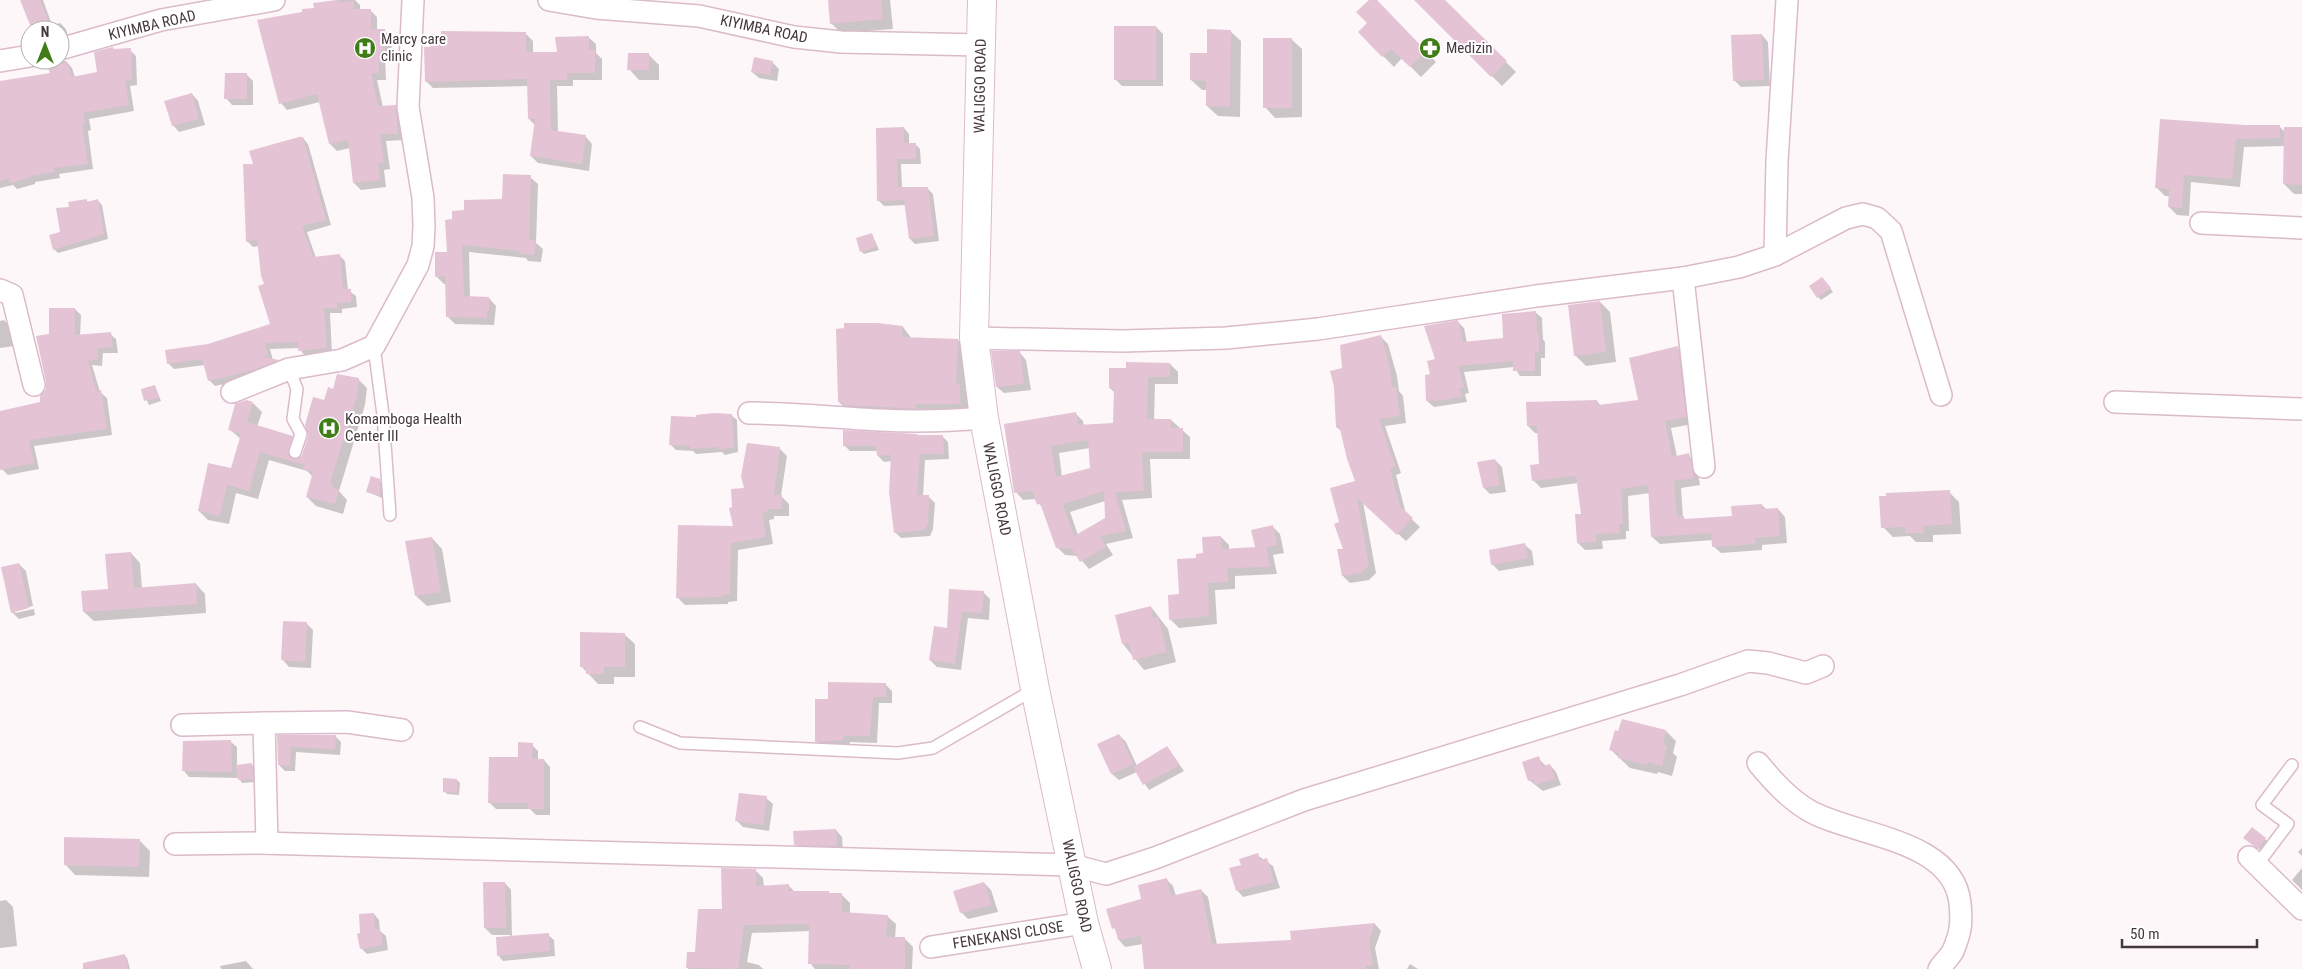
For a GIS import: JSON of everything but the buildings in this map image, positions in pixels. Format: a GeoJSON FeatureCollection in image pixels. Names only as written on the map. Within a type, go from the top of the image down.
{"type":"FeatureCollection","features":[{"type":"Feature","properties":{"kind":"street","name":"KIYIMBA ROAD"},"geometry":{"type":"LineString","coordinates":[[70,46],[161,20],[274,0]]}},
{"type":"Feature","properties":{"kind":"street"},"geometry":{"type":"LineString","coordinates":[[232,392],[289,369],[342,360],[374,346],[418,265],[423,246],[422,198],[408,107],[413,0]]}},
{"type":"Feature","properties":{"kind":"street","name":"KIYIMBA ROAD"},"geometry":{"type":"LineString","coordinates":[[549,0],[596,8],[699,16],[794,37],[832,42],[981,45]]}},
{"type":"Feature","properties":{"kind":"street","name":"WALIGGO ROAD"},"geometry":{"type":"LineString","coordinates":[[982,0],[974,338],[984,418],[1035,689],[1084,923],[1097,969]]}},
{"type":"Feature","properties":{"kind":"street"},"geometry":{"type":"LineString","coordinates":[[1775,255],[1777,161],[1787,0]]}},
{"type":"Feature","properties":{"kind":"street"},"geometry":{"type":"LineString","coordinates":[[0,61],[20,58]]}},
{"type":"Feature","properties":{"kind":"street"},"geometry":{"type":"LineString","coordinates":[[974,338],[1123,341],[1226,338],[1318,328],[1536,296],[1683,278],[1739,267],[1775,255],[1846,218],[1862,214],[1877,218],[1891,231],[1941,395]]}},
{"type":"Feature","properties":{"kind":"street"},"geometry":{"type":"LineString","coordinates":[[2201,222],[2302,228]]}},
{"type":"Feature","properties":{"kind":"street"},"geometry":{"type":"LineString","coordinates":[[1683,278],[1704,467]]}},
{"type":"Feature","properties":{"kind":"street"},"geometry":{"type":"LineString","coordinates":[[0,290],[12,295],[34,385]]}},
{"type":"Feature","properties":{"kind":"street"},"geometry":{"type":"LineString","coordinates":[[2115,402],[2302,409]]}},
{"type":"Feature","properties":{"kind":"street"},"geometry":{"type":"LineString","coordinates":[[749,413],[881,420],[941,421],[984,418]]}},
{"type":"Feature","properties":{"kind":"street"},"geometry":{"type":"LineString","coordinates":[[175,844],[267,843],[1072,865],[1106,874],[1164,855],[1304,800],[1680,684],[1748,661],[1768,663],[1806,673],[1823,666]]}},
{"type":"Feature","properties":{"kind":"street"},"geometry":{"type":"LineString","coordinates":[[182,725],[347,722],[402,730]]}},
{"type":"Feature","properties":{"kind":"street"},"geometry":{"type":"LineString","coordinates":[[264,723],[267,843]]}},
{"type":"Feature","properties":{"kind":"street"},"geometry":{"type":"LineString","coordinates":[[1758,763],[1779,788],[1809,810],[1905,845],[1926,855],[1947,873],[1956,885],[1962,923],[1952,953],[1939,969]]}},
{"type":"Feature","properties":{"kind":"street"},"geometry":{"type":"LineString","coordinates":[[2253,861],[2302,910]]}},
{"type":"Feature","properties":{"kind":"street","name":"FENEKANSI CLOSE"},"geometry":{"type":"LineString","coordinates":[[931,947],[1084,923]]}},
{"type":"Feature","properties":{"kind":"lane"},"geometry":{"type":"LineString","coordinates":[[374,346],[384,414],[390,516]]}},
{"type":"Feature","properties":{"kind":"lane"},"geometry":{"type":"LineString","coordinates":[[289,369],[298,389],[293,419],[301,434],[295,452]]}},
{"type":"Feature","properties":{"kind":"lane"},"geometry":{"type":"LineString","coordinates":[[640,727],[680,743],[898,753],[933,748],[1035,689]]}},
{"type":"Feature","properties":{"kind":"lane"},"geometry":{"type":"LineString","coordinates":[[2253,861],[2288,824],[2262,804],[2292,764]]}},
{"type":"Feature","properties":{"kind":"place","name":"Marcy care clinic"},"geometry":{"type":"Point","coordinates":[365,48]}},
{"type":"Feature","properties":{"kind":"place","name":"Medizin"},"geometry":{"type":"Point","coordinates":[1430,48]}},
{"type":"Feature","properties":{"kind":"place","name":"Komamboga Health Center III"},"geometry":{"type":"Point","coordinates":[329,428]}}]}
